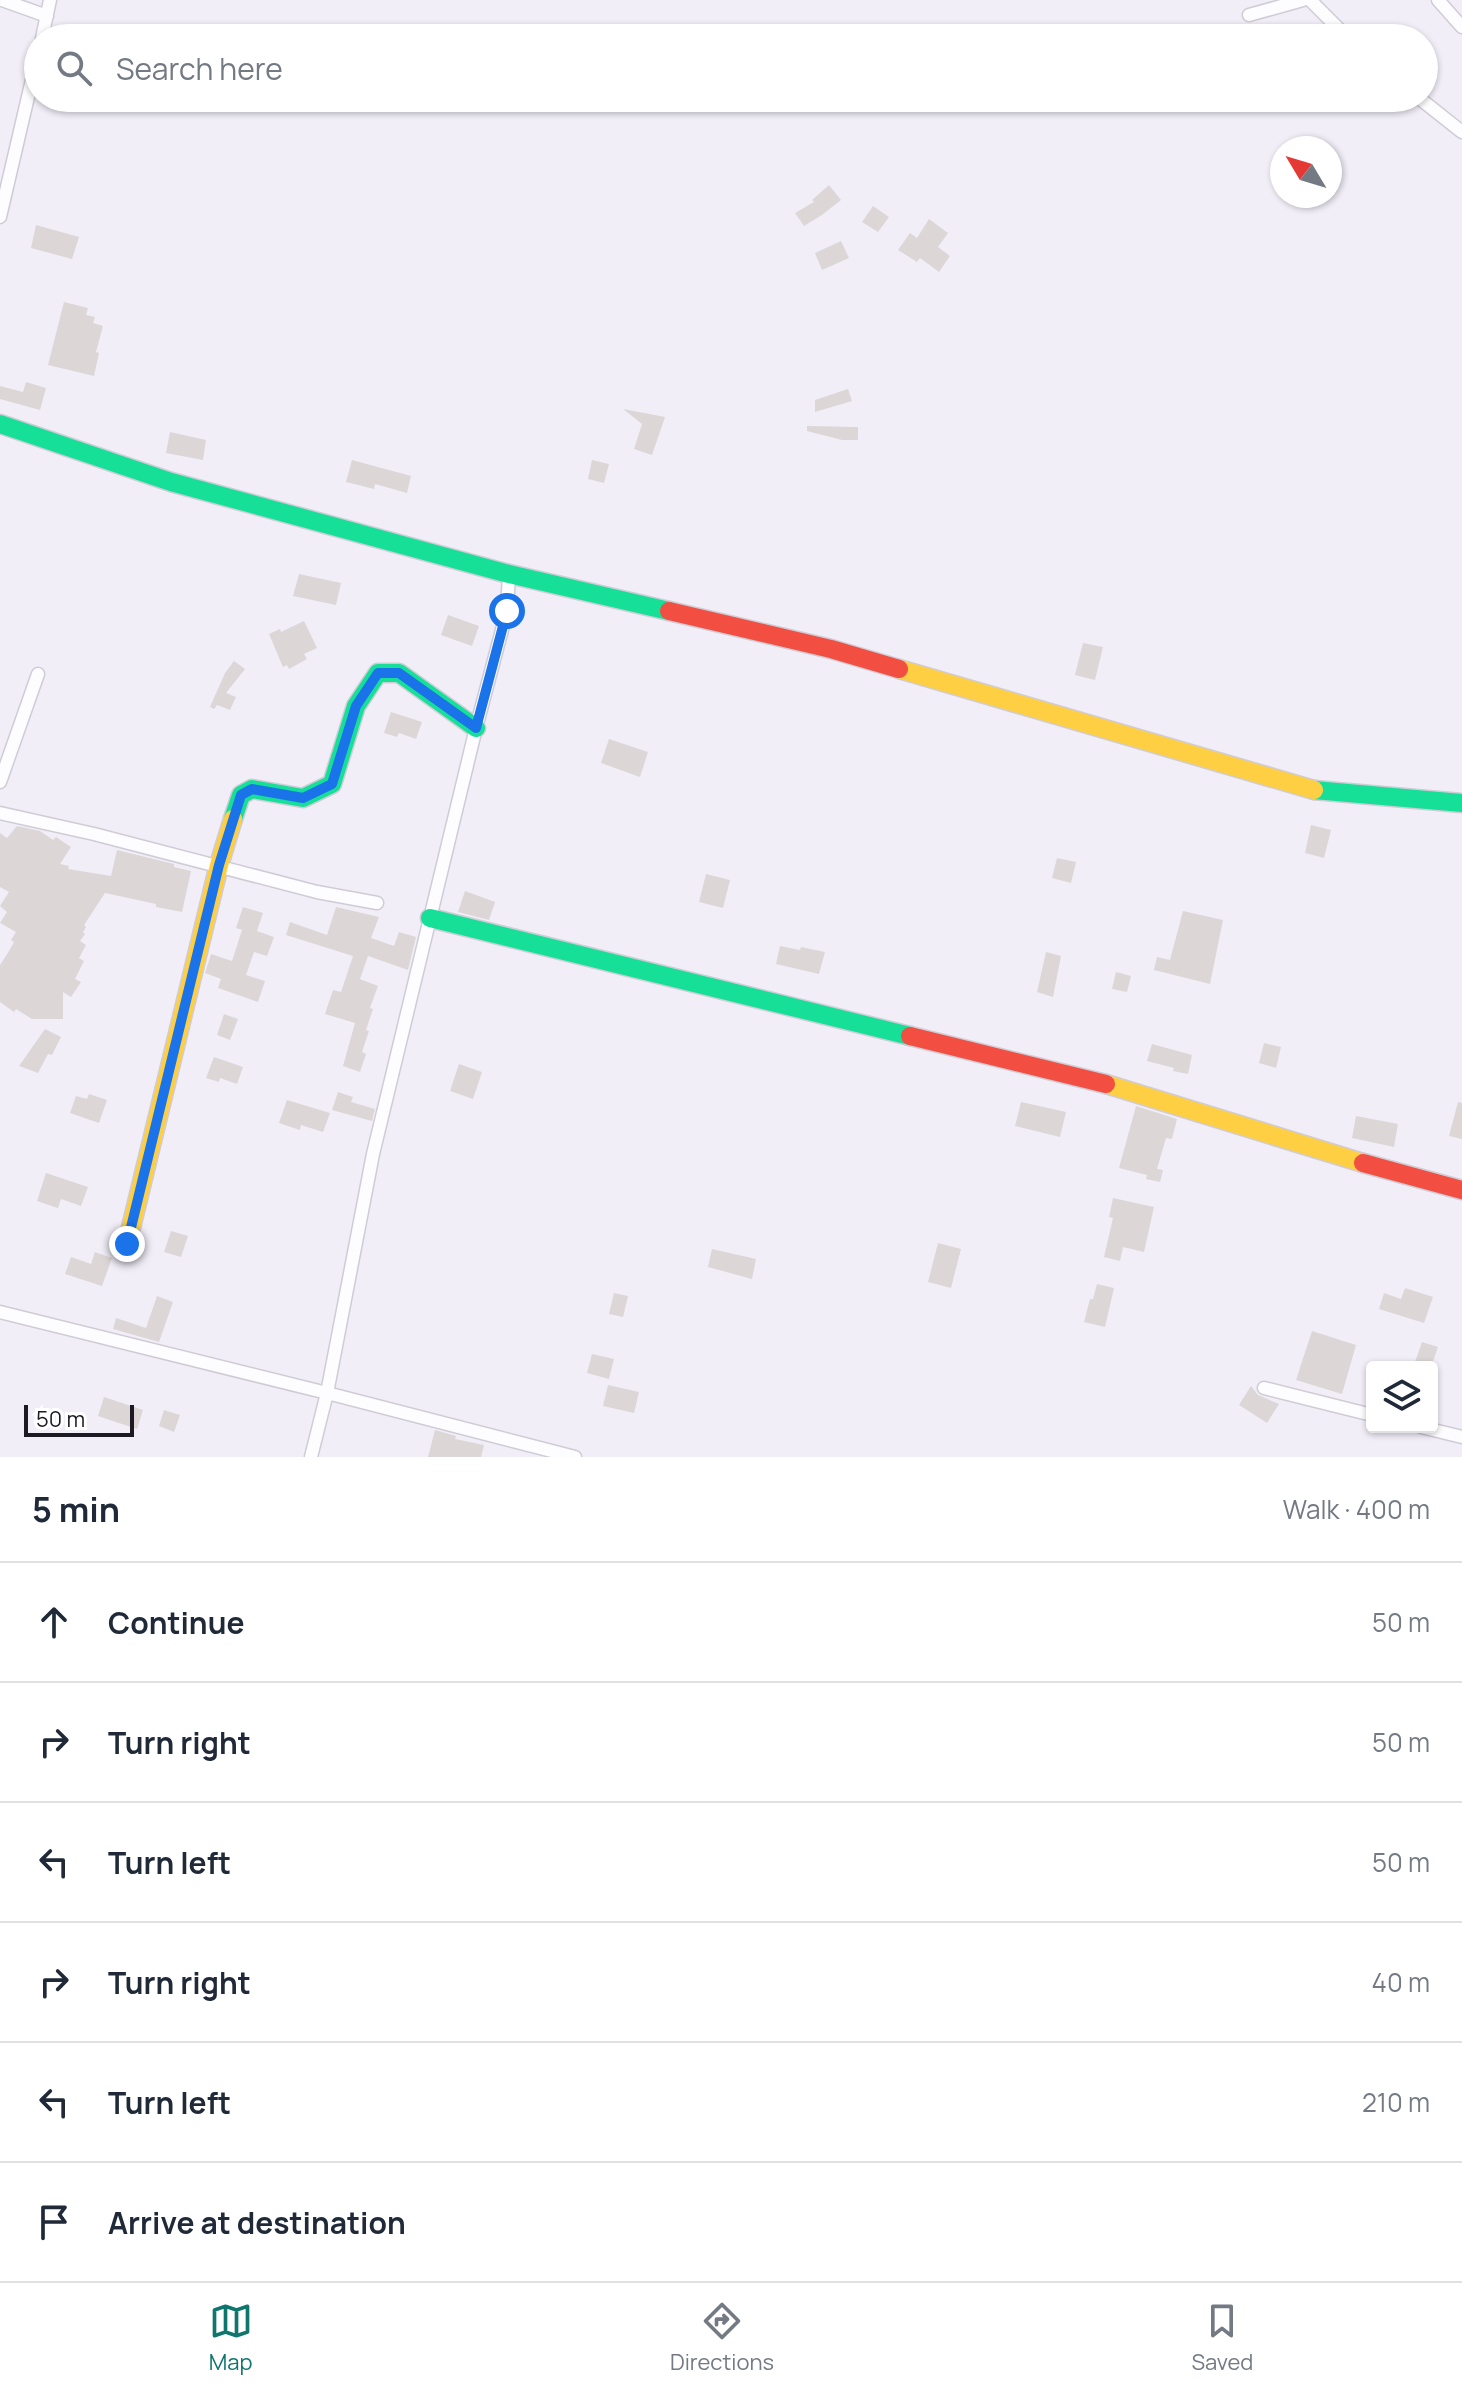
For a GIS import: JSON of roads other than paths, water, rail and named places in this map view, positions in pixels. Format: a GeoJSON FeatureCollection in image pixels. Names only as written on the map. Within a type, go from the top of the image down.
{"type":"FeatureCollection","features":[{"type":"Feature","properties":{"kind":"street"},"geometry":{"type":"LineString","coordinates":[[2,0],[47,16]]}},
{"type":"Feature","properties":{"kind":"street"},"geometry":{"type":"LineString","coordinates":[[45,24],[50,0]]}},
{"type":"Feature","properties":{"kind":"street"},"geometry":{"type":"LineString","coordinates":[[1249,15],[1303,0]]}},
{"type":"Feature","properties":{"kind":"street"},"geometry":{"type":"LineString","coordinates":[[1310,0],[1334,24]]}},
{"type":"Feature","properties":{"kind":"street"},"geometry":{"type":"LineString","coordinates":[[1438,0],[1462,27]]}},
{"type":"Feature","properties":{"kind":"street"},"geometry":{"type":"LineString","coordinates":[[0,217],[24,112]]}},
{"type":"Feature","properties":{"kind":"street"},"geometry":{"type":"LineString","coordinates":[[1437,112],[1462,132]]}},
{"type":"Feature","properties":{"kind":"street"},"geometry":{"type":"LineString","coordinates":[[0,424],[171,482],[509,574],[831,649],[1316,791],[1462,803]]}},
{"type":"Feature","properties":{"kind":"street"},"geometry":{"type":"LineString","coordinates":[[311,1457],[327,1393],[373,1154],[507,611],[509,574]]}},
{"type":"Feature","properties":{"kind":"street"},"geometry":{"type":"LineString","coordinates":[[127,1244],[219,865],[241,795],[252,789],[303,798],[332,784],[356,706],[378,673],[399,673],[476,728]]}},
{"type":"Feature","properties":{"kind":"street"},"geometry":{"type":"LineString","coordinates":[[0,782],[38,674]]}},
{"type":"Feature","properties":{"kind":"street"},"geometry":{"type":"LineString","coordinates":[[0,813],[219,865],[317,892],[377,903]]}},
{"type":"Feature","properties":{"kind":"street"},"geometry":{"type":"LineString","coordinates":[[430,918],[1118,1087],[1462,1190]]}},
{"type":"Feature","properties":{"kind":"street"},"geometry":{"type":"LineString","coordinates":[[0,1312],[327,1393],[538,1452],[575,1457]]}},
{"type":"Feature","properties":{"kind":"street"},"geometry":{"type":"LineString","coordinates":[[1264,1388],[1366,1414]]}},
{"type":"Feature","properties":{"kind":"street"},"geometry":{"type":"LineString","coordinates":[[1438,1431],[1462,1437]]}}]}
